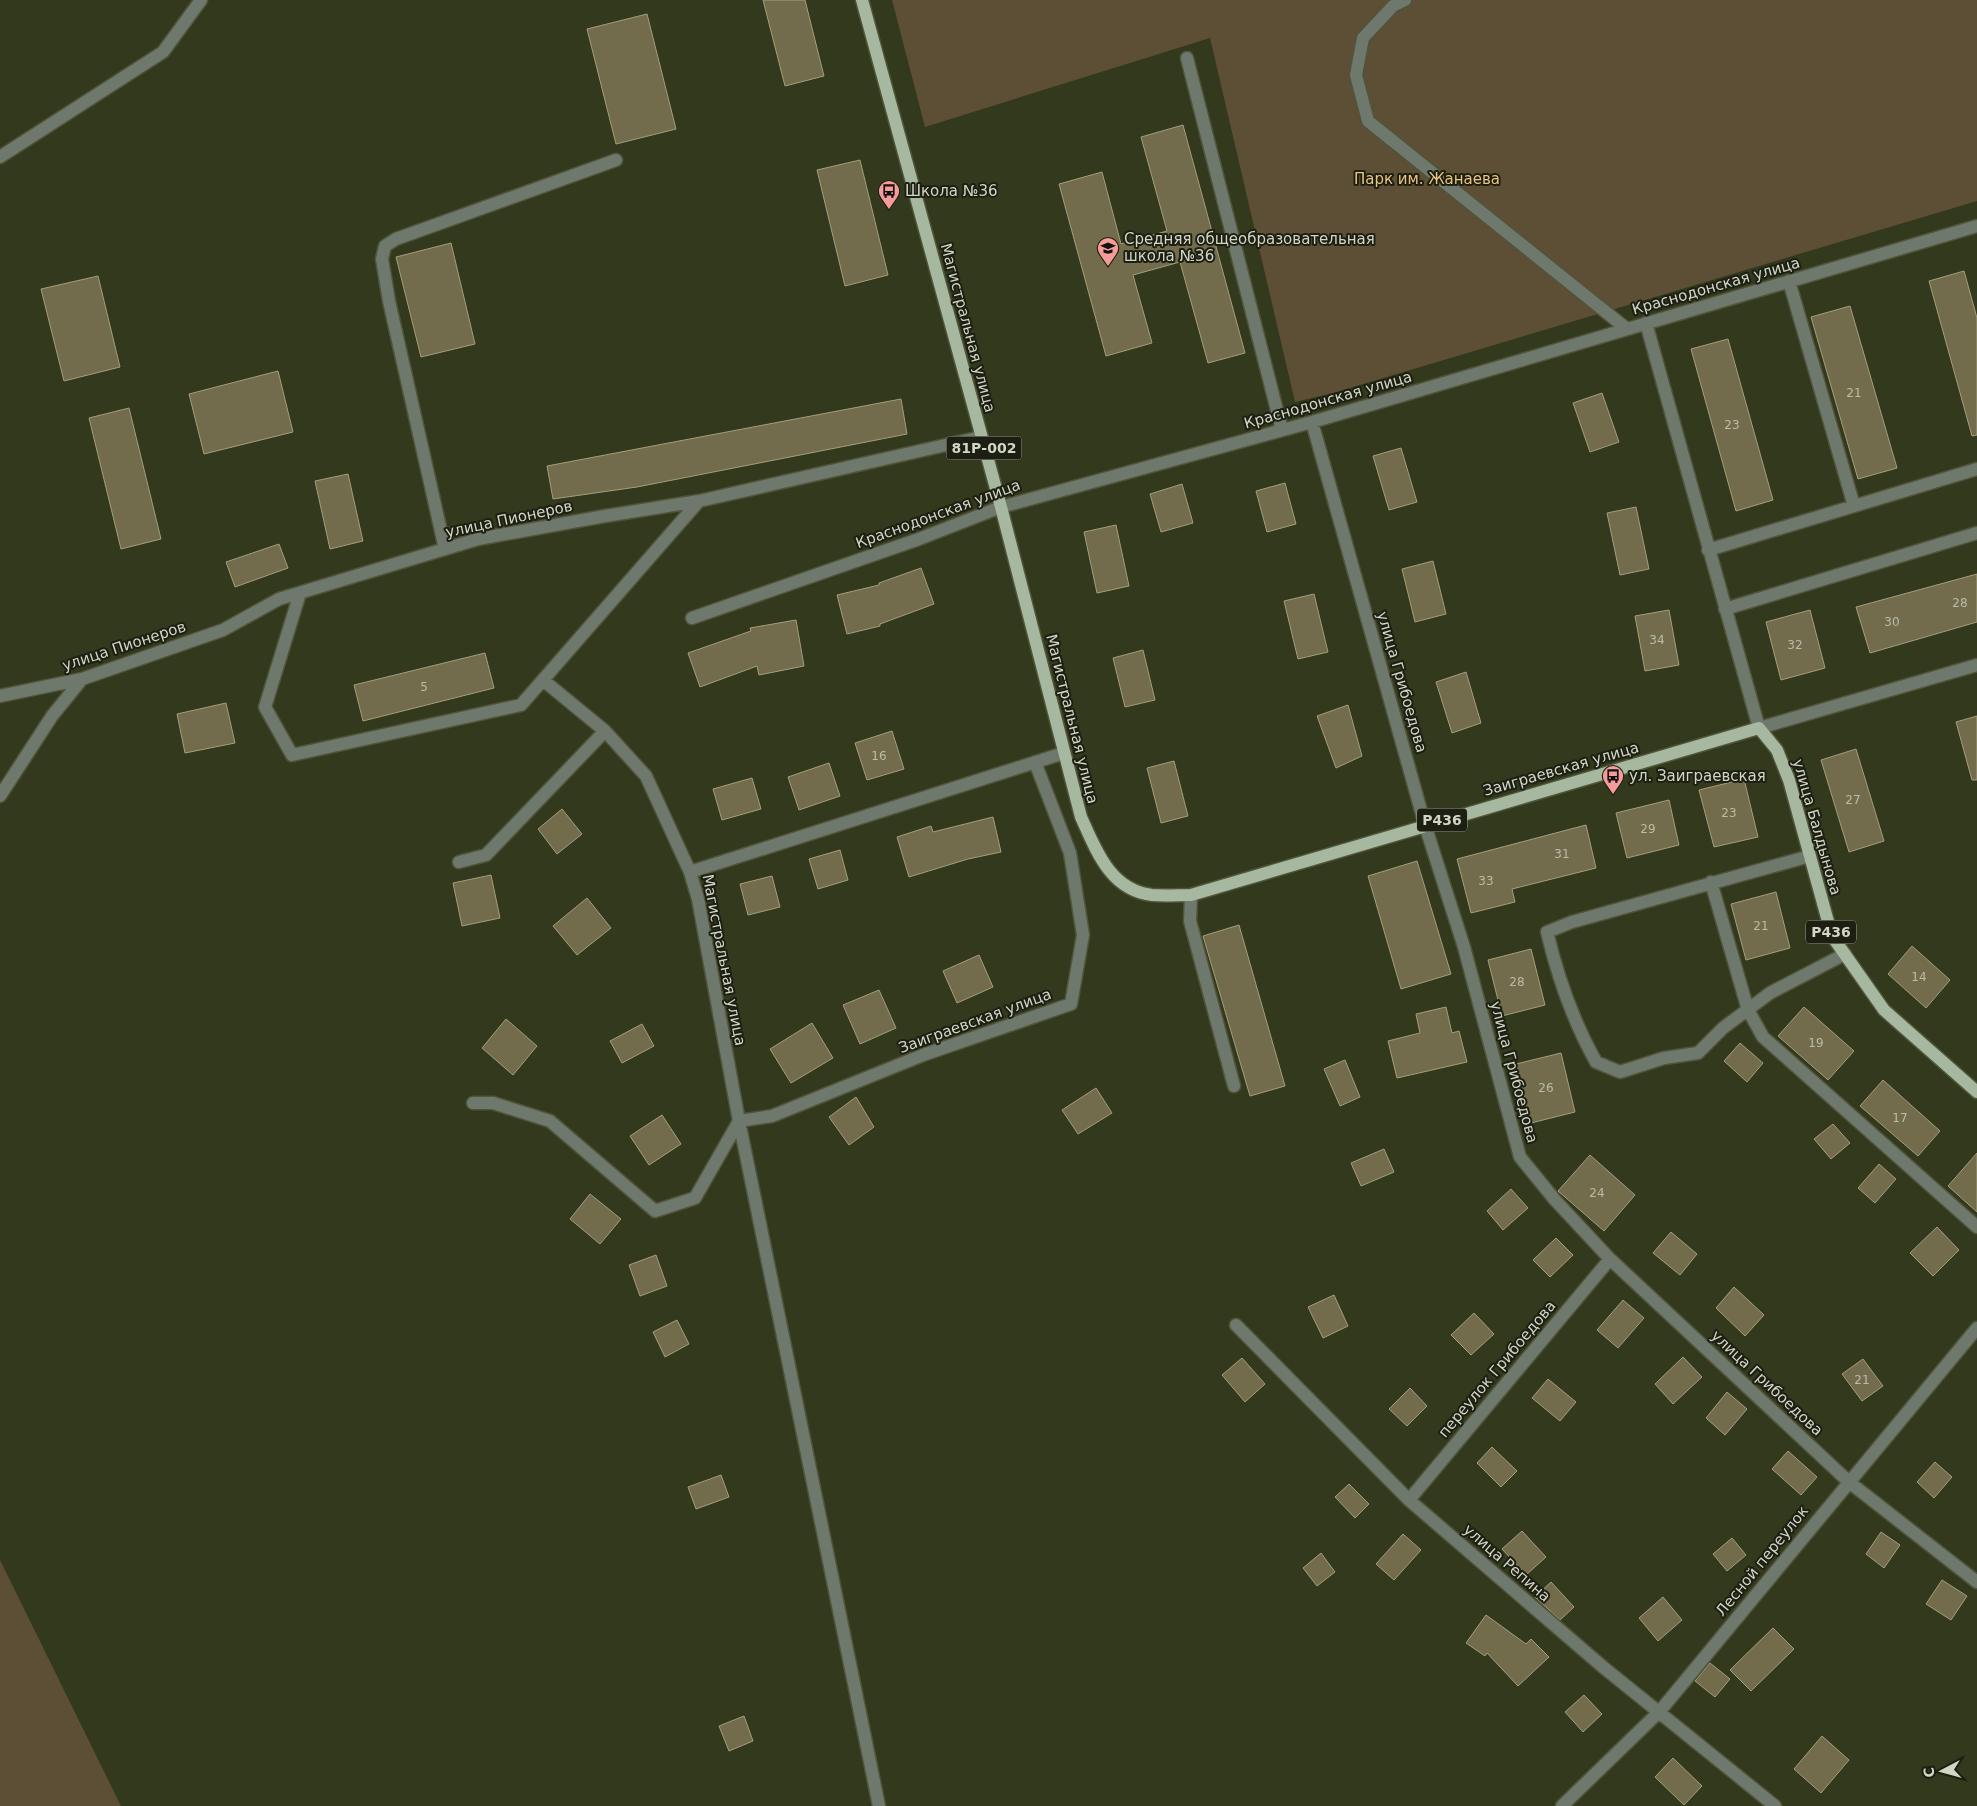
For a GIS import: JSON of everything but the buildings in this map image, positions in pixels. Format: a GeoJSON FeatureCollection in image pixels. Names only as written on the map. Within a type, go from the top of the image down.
{"type":"FeatureCollection","features":[{"type":"Feature","properties":{"kind":"main road","name":"Магистральная улица"},"geometry":{"type":"LineString","coordinates":[[862,0],[1001,506],[1081,817],[1102,863],[1124,886]]}},
{"type":"Feature","properties":{"kind":"main road","name":"Заиграевская улица"},"geometry":{"type":"LineString","coordinates":[[1124,886],[1150,894],[1191,895],[1759,728]]}},
{"type":"Feature","properties":{"kind":"main road","name":"улица Балдынова"},"geometry":{"type":"LineString","coordinates":[[1759,728],[1777,750],[1789,780],[1832,936],[1884,1010],[1977,1092]]}},
{"type":"Feature","properties":{"kind":"street"},"geometry":{"type":"LineString","coordinates":[[0,158],[163,52],[201,0]]}},
{"type":"Feature","properties":{"kind":"street"},"geometry":{"type":"LineString","coordinates":[[1405,0],[1393,6],[1363,38],[1356,76],[1368,121],[1626,329]]}},
{"type":"Feature","properties":{"kind":"street"},"geometry":{"type":"LineString","coordinates":[[1187,58],[1282,430]]}},
{"type":"Feature","properties":{"kind":"street"},"geometry":{"type":"LineString","coordinates":[[445,549],[389,301],[382,258],[385,246],[396,238],[616,160]]}},
{"type":"Feature","properties":{"kind":"street","name":"Краснодонская улица"},"geometry":{"type":"LineString","coordinates":[[692,618],[919,539],[1001,506],[1312,422],[1977,226]]}},
{"type":"Feature","properties":{"kind":"street"},"geometry":{"type":"LineString","coordinates":[[1789,281],[1854,506]]}},
{"type":"Feature","properties":{"kind":"street"},"geometry":{"type":"LineString","coordinates":[[1646,324],[1759,728]]}},
{"type":"Feature","properties":{"kind":"street","name":"улица Грибоедова"},"geometry":{"type":"LineString","coordinates":[[1312,422],[1425,825],[1464,947],[1520,1157],[1554,1200],[1610,1259],[1849,1482],[1977,1582]]}},
{"type":"Feature","properties":{"kind":"street","name":"улица Пионеров"},"geometry":{"type":"LineString","coordinates":[[0,696],[82,679],[223,630],[279,600],[445,549],[497,536],[699,501],[981,437]]}},
{"type":"Feature","properties":{"kind":"street"},"geometry":{"type":"LineString","coordinates":[[1708,550],[1977,469]]}},
{"type":"Feature","properties":{"kind":"street"},"geometry":{"type":"LineString","coordinates":[[300,593],[265,707],[292,756],[521,705],[699,501]]}},
{"type":"Feature","properties":{"kind":"street"},"geometry":{"type":"LineString","coordinates":[[1725,608],[1977,533]]}},
{"type":"Feature","properties":{"kind":"street","name":"Заиграевская улица"},"geometry":{"type":"LineString","coordinates":[[1759,728],[1977,664]]}},
{"type":"Feature","properties":{"kind":"street"},"geometry":{"type":"LineString","coordinates":[[0,796],[52,716],[82,679]]}},
{"type":"Feature","properties":{"kind":"street","name":"Магистральная улица"},"geometry":{"type":"LineString","coordinates":[[543,680],[605,731],[646,776],[690,872],[698,899],[739,1122],[879,1806]]}},
{"type":"Feature","properties":{"kind":"street"},"geometry":{"type":"LineString","coordinates":[[459,862],[486,855],[605,731]]}},
{"type":"Feature","properties":{"kind":"street"},"geometry":{"type":"LineString","coordinates":[[690,872],[1064,753]]}},
{"type":"Feature","properties":{"kind":"street","name":"Заиграевская улица"},"geometry":{"type":"LineString","coordinates":[[739,1122],[772,1116],[923,1055],[1071,1004],[1083,935],[1070,853],[1035,762]]}},
{"type":"Feature","properties":{"kind":"street"},"geometry":{"type":"LineString","coordinates":[[1810,856],[1710,882],[1572,922],[1547,932],[1553,958],[1576,1026],[1596,1062],[1620,1072],[1664,1058],[1698,1052],[1723,1028],[1770,993],[1845,954]]}},
{"type":"Feature","properties":{"kind":"street"},"geometry":{"type":"LineString","coordinates":[[1710,882],[1748,1010],[1763,1037],[1977,1226]]}},
{"type":"Feature","properties":{"kind":"street"},"geometry":{"type":"LineString","coordinates":[[1191,895],[1190,920],[1234,1086]]}},
{"type":"Feature","properties":{"kind":"street"},"geometry":{"type":"LineString","coordinates":[[473,1103],[493,1103],[550,1121],[655,1211],[695,1198],[739,1122]]}},
{"type":"Feature","properties":{"kind":"street","name":"переулок Грибоедова"},"geometry":{"type":"LineString","coordinates":[[1409,1500],[1610,1259]]}},
{"type":"Feature","properties":{"kind":"street","name":"улица Репина"},"geometry":{"type":"LineString","coordinates":[[1236,1325],[1409,1500],[1603,1667],[1660,1711],[1775,1806]]}},
{"type":"Feature","properties":{"kind":"street","name":"Лесной переулок"},"geometry":{"type":"LineString","coordinates":[[1562,1806],[1660,1711],[1977,1328]]}},
{"type":"Feature","properties":{"kind":"green space","name":"Парк им. Жанаева"},"geometry":{"type":"Polygon","coordinates":[[[892,0],[1977,0],[1977,201],[1333,393],[1295,402],[1210,38],[925,127],[892,0]]]}},
{"type":"Feature","properties":{"kind":"green space"},"geometry":{"type":"Polygon","coordinates":[[[0,1560],[121,1806],[0,1806],[0,1560]]]}},
{"type":"Feature","properties":{"kind":"place","name":"Школа №36"},"geometry":{"type":"Point","coordinates":[889,210]}},
{"type":"Feature","properties":{"kind":"place","name":"Средняя общеобразовательная школа №36"},"geometry":{"type":"Point","coordinates":[1108,267]}},
{"type":"Feature","properties":{"kind":"place","name":"ул. Заиграевская"},"geometry":{"type":"Point","coordinates":[1613,795]}}]}
